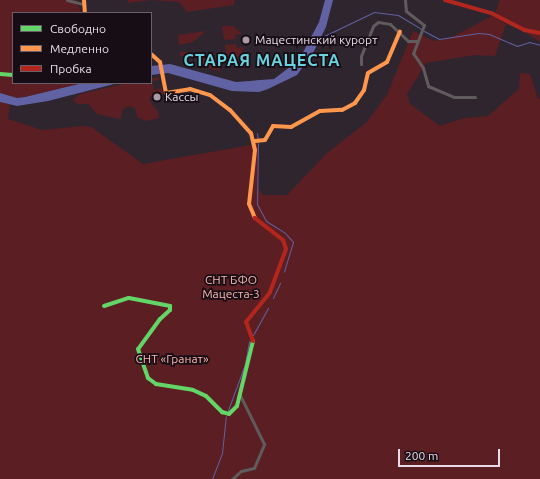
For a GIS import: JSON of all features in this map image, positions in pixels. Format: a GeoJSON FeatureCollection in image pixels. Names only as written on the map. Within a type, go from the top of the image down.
{"type":"FeatureCollection","features":[{"type":"Feature","properties":{"kind":"street"},"geometry":{"type":"LineString","coordinates":[[67,0],[84,2],[85,12]]}},
{"type":"Feature","properties":{"kind":"street"},"geometry":{"type":"LineString","coordinates":[[405,0],[406,11],[422,22],[424,28],[417,41],[413,56],[423,68],[428,86],[454,97],[475,97]]}},
{"type":"Feature","properties":{"kind":"street"},"geometry":{"type":"LineString","coordinates":[[445,0],[491,13],[524,30],[540,33]]}},
{"type":"Feature","properties":{"kind":"street"},"geometry":{"type":"LineString","coordinates":[[361,64],[361,56],[375,24],[388,22],[408,41],[417,41]]}},
{"type":"Feature","properties":{"kind":"street"},"geometry":{"type":"LineString","coordinates":[[255,141],[265,140],[273,126],[291,127],[320,111],[342,110],[355,103],[364,90],[368,73],[388,60],[400,32]]}},
{"type":"Feature","properties":{"kind":"street"},"geometry":{"type":"LineString","coordinates":[[104,306],[129,298],[170,306],[170,310],[158,320],[138,349],[148,378],[156,384],[193,390],[206,396],[222,412],[229,414],[236,409],[253,342],[246,322],[270,292],[286,249],[283,240],[257,221],[249,204],[255,141],[252,133],[230,110],[210,95],[190,90],[166,93],[160,62],[152,54]]}},
{"type":"Feature","properties":{"kind":"street"},"geometry":{"type":"LineString","coordinates":[[0,74],[12,75]]}},
{"type":"Feature","properties":{"kind":"street"},"geometry":{"type":"LineString","coordinates":[[232,479],[241,471],[254,468],[260,458],[264,444],[240,394]]}},
{"type":"Feature","properties":{"kind":"green space"},"geometry":{"type":"Polygon","coordinates":[[[0,0],[76,0],[81,12],[12,12],[12,84],[79,84],[17,98],[0,93],[0,0]]]}},
{"type":"Feature","properties":{"kind":"green space"},"geometry":{"type":"Polygon","coordinates":[[[127,0],[151,0],[128,3],[127,0]]]}},
{"type":"Feature","properties":{"kind":"green space"},"geometry":{"type":"Polygon","coordinates":[[[151,0],[234,0],[234,5],[187,12],[179,2],[151,0]]]}},
{"type":"Feature","properties":{"kind":"green space"},"geometry":{"type":"Polygon","coordinates":[[[500,0],[540,0],[540,42],[495,13],[500,0]]]}},
{"type":"Feature","properties":{"kind":"green space"},"geometry":{"type":"Polygon","coordinates":[[[492,16],[506,24],[495,56],[475,55],[426,63],[407,94],[410,104],[440,126],[464,118],[488,116],[519,89],[520,73],[530,74],[538,99],[540,99],[540,479],[0,479],[0,102],[10,105],[8,119],[42,130],[83,126],[91,127],[143,164],[251,145],[258,135],[258,188],[263,195],[287,195],[327,153],[366,123],[387,95],[413,31],[434,41],[450,38],[492,16]]]}},
{"type":"Feature","properties":{"kind":"green space"},"geometry":{"type":"Polygon","coordinates":[[[222,26],[233,26],[242,34],[235,35],[236,39],[224,40],[222,26]]]}},
{"type":"Feature","properties":{"kind":"green space"},"geometry":{"type":"Polygon","coordinates":[[[206,31],[193,42],[179,45],[178,35],[206,31]]]}},
{"type":"Feature","properties":{"kind":"green space"},"geometry":{"type":"Polygon","coordinates":[[[236,44],[237,48],[244,47],[242,53],[237,58],[227,60],[225,45],[236,44]]]}},
{"type":"Feature","properties":{"kind":"green space"},"geometry":{"type":"Polygon","coordinates":[[[180,52],[186,52],[211,60],[222,72],[197,64],[198,58],[180,56],[180,52]]]}},
{"type":"Feature","properties":{"kind":"green space"},"geometry":{"type":"Polygon","coordinates":[[[152,78],[159,78],[159,80],[152,81],[152,78]]]}},
{"type":"Feature","properties":{"kind":"green space"},"geometry":{"type":"Polygon","coordinates":[[[152,81],[154,90],[161,88],[161,85],[163,95],[149,98],[153,106],[158,111],[159,118],[146,121],[137,117],[135,108],[128,106],[122,110],[121,119],[97,114],[88,104],[77,104],[73,100],[80,94],[124,84],[152,84],[152,81]]]}},
{"type":"Feature","properties":{"kind":"water"},"geometry":{"type":"Polygon","coordinates":[[[325,0],[333,0],[326,27],[313,53],[297,75],[259,92],[232,91],[168,73],[152,75],[152,66],[170,64],[236,82],[274,79],[299,60],[319,22],[325,0]]]}},
{"type":"Feature","properties":{"kind":"water"},"geometry":{"type":"Polygon","coordinates":[[[79,84],[114,84],[48,101],[17,106],[0,102],[0,93],[17,98],[79,84]]]}},
{"type":"Feature","properties":{"kind":"waterway"},"geometry":{"type":"LineString","coordinates":[[320,38],[374,12],[398,15],[421,29]]}},
{"type":"Feature","properties":{"kind":"waterway"},"geometry":{"type":"LineString","coordinates":[[424,31],[439,39],[479,33],[489,34],[517,46],[529,42],[540,45]]}},
{"type":"Feature","properties":{"kind":"waterway"},"geometry":{"type":"LineString","coordinates":[[257,133],[258,140]]}},
{"type":"Feature","properties":{"kind":"waterway"},"geometry":{"type":"LineString","coordinates":[[258,143],[257,204],[266,221],[285,233],[293,242],[284,272]]}},
{"type":"Feature","properties":{"kind":"waterway"},"geometry":{"type":"LineString","coordinates":[[273,298],[280,283]]}},
{"type":"Feature","properties":{"kind":"waterway"},"geometry":{"type":"LineString","coordinates":[[253,335],[268,308]]}},
{"type":"Feature","properties":{"kind":"waterway"},"geometry":{"type":"LineString","coordinates":[[227,413],[245,364],[249,341]]}},
{"type":"Feature","properties":{"kind":"waterway"},"geometry":{"type":"LineString","coordinates":[[212,479],[222,453],[226,416]]}},
{"type":"Feature","properties":{"kind":"traffic: fast"},"geometry":{"type":"LineString","coordinates":[[0,74],[12,75]]}},
{"type":"Feature","properties":{"kind":"traffic: fast"},"geometry":{"type":"LineString","coordinates":[[104,306],[129,298],[170,306],[170,310],[160,319],[138,349],[148,378],[156,384],[193,390],[206,396],[222,412],[229,414],[237,406],[253,341]]}},
{"type":"Feature","properties":{"kind":"traffic: slow"},"geometry":{"type":"LineString","coordinates":[[84,0],[85,12]]}},
{"type":"Feature","properties":{"kind":"traffic: slow"},"geometry":{"type":"LineString","coordinates":[[255,141],[265,140],[273,126],[291,127],[320,111],[342,110],[355,103],[364,90],[368,73],[387,62],[400,32]]}},
{"type":"Feature","properties":{"kind":"traffic: slow"},"geometry":{"type":"LineString","coordinates":[[152,55],[160,62],[166,93],[190,89],[210,95],[230,110],[251,133],[255,150],[249,204],[255,218]]}},
{"type":"Feature","properties":{"kind":"traffic: jam"},"geometry":{"type":"LineString","coordinates":[[445,0],[491,13],[524,30],[540,33]]}},
{"type":"Feature","properties":{"kind":"traffic: jam"},"geometry":{"type":"LineString","coordinates":[[253,341],[246,322],[270,292],[286,249],[283,240],[255,218]]}},
{"type":"Feature","properties":{"kind":"place","name":"Мацестинский курорт"},"geometry":{"type":"Point","coordinates":[246,40]}},
{"type":"Feature","properties":{"kind":"place","name":"Кассы"},"geometry":{"type":"Point","coordinates":[157,97]}},
{"type":"Feature","properties":{"kind":"district","name":"СТАРАЯ МАЦЕСТА"},"geometry":{"type":"Point","coordinates":[262,60]}},
{"type":"Feature","properties":{"kind":"park label","name":"СНТ БФО Мацеста-3"},"geometry":{"type":"Point","coordinates":[231,287]}},
{"type":"Feature","properties":{"kind":"park label","name":"СНТ «Гранат»"},"geometry":{"type":"Point","coordinates":[172,359]}}]}
